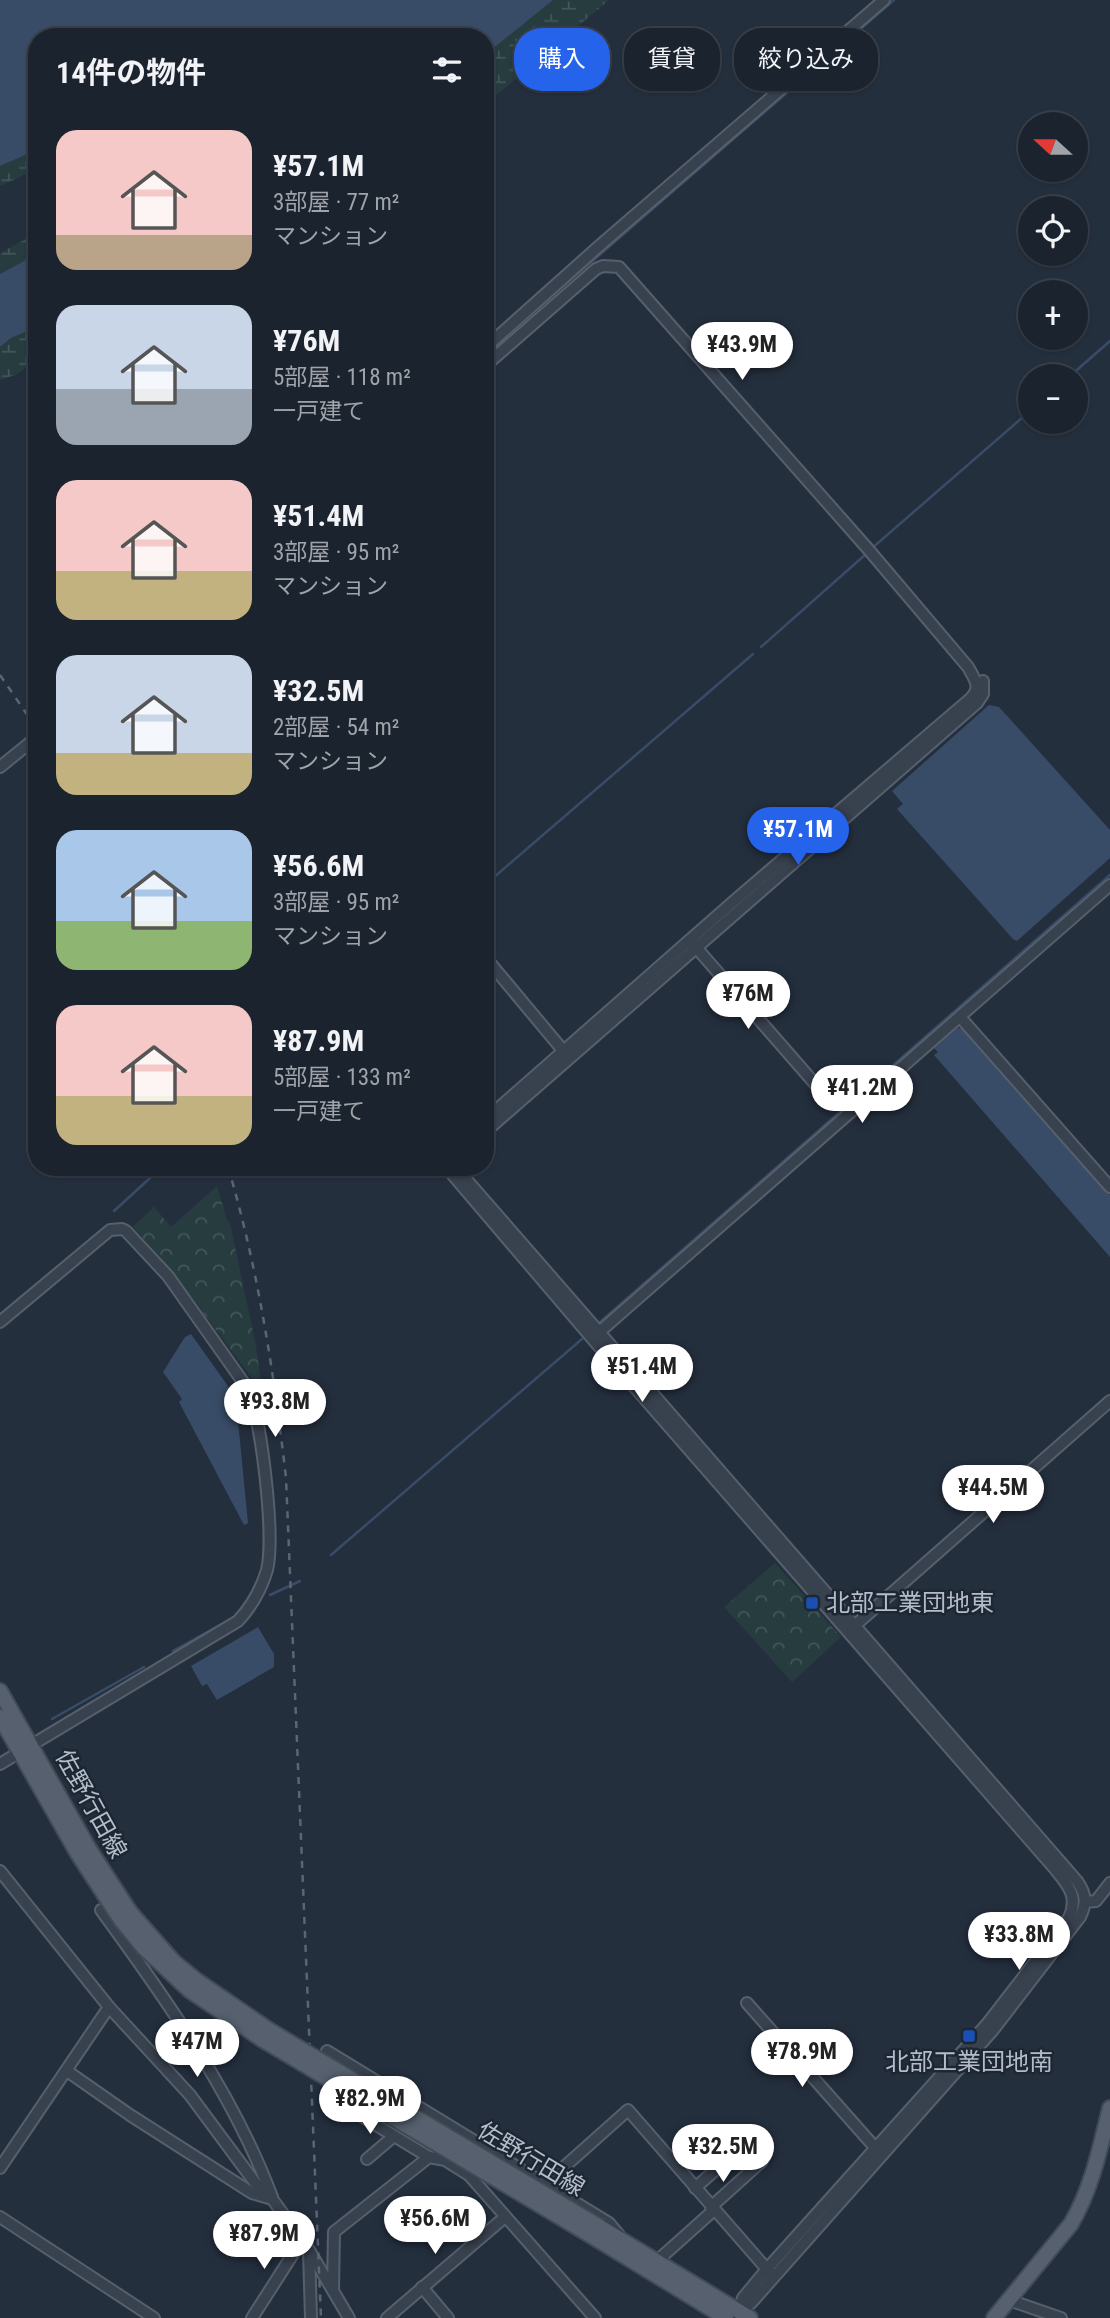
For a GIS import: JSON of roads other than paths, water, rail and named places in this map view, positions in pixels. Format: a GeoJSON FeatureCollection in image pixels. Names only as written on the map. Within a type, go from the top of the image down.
{"type":"FeatureCollection","features":[{"type":"Feature","properties":{"kind":"main road","name":"佐野行田線"},"geometry":{"type":"LineString","coordinates":[[0,1691],[26,1748],[121,1920],[144,1948],[189,1990],[263,2040],[738,2316]]}},
{"type":"Feature","properties":{"kind":"main road","name":"佐野行田線"},"geometry":{"type":"LineString","coordinates":[[0,1717],[26,1748]]}},
{"type":"Feature","properties":{"kind":"main road"},"geometry":{"type":"LineString","coordinates":[[994,2318],[1071,2224],[1080,2209],[1094,2173],[1110,2108]]}},
{"type":"Feature","properties":{"kind":"main road","name":"佐野行田線"},"geometry":{"type":"LineString","coordinates":[[598,2233],[625,2242],[738,2316]]}},
{"type":"Feature","properties":{"kind":"street"},"geometry":{"type":"LineString","coordinates":[[494,340],[884,0]]}},
{"type":"Feature","properties":{"kind":"street"},"geometry":{"type":"LineString","coordinates":[[494,358],[596,269],[603,266],[619,267],[859,538],[968,667],[978,684],[974,695],[693,944],[567,1054],[494,1113]]}},
{"type":"Feature","properties":{"kind":"street"},"geometry":{"type":"LineString","coordinates":[[0,767],[28,744]]}},
{"type":"Feature","properties":{"kind":"street"},"geometry":{"type":"LineString","coordinates":[[596,1335],[1110,885]]}},
{"type":"Feature","properties":{"kind":"street"},"geometry":{"type":"LineString","coordinates":[[693,944],[831,1101]]}},
{"type":"Feature","properties":{"kind":"street"},"geometry":{"type":"LineString","coordinates":[[494,968],[567,1054]]}},
{"type":"Feature","properties":{"kind":"street"},"geometry":{"type":"LineString","coordinates":[[960,1017],[1110,1187]]}},
{"type":"Feature","properties":{"kind":"street"},"geometry":{"type":"LineString","coordinates":[[494,1123],[567,1054]]}},
{"type":"Feature","properties":{"kind":"street"},"geometry":{"type":"LineString","coordinates":[[454,1176],[1077,1881],[1084,1895],[1085,1902],[1080,1917],[993,2030],[770,2273],[738,2316]]}},
{"type":"Feature","properties":{"kind":"street"},"geometry":{"type":"LineString","coordinates":[[463,1176],[596,1335]]}},
{"type":"Feature","properties":{"kind":"street"},"geometry":{"type":"LineString","coordinates":[[0,1322],[110,1230],[117,1228],[127,1231],[168,1276],[248,1389],[255,1411],[263,1465],[270,1552],[259,1592],[251,1607],[238,1621],[0,1764]]}},
{"type":"Feature","properties":{"kind":"street"},"geometry":{"type":"LineString","coordinates":[[851,1628],[1110,1401]]}},
{"type":"Feature","properties":{"kind":"street"},"geometry":{"type":"LineString","coordinates":[[851,1628],[1055,1869],[1072,1892],[1074,1900],[1069,1917],[987,2024],[879,2152]]}},
{"type":"Feature","properties":{"kind":"street"},"geometry":{"type":"LineString","coordinates":[[0,1871],[109,2007],[190,2095],[256,2184],[274,2200]]}},
{"type":"Feature","properties":{"kind":"street"},"geometry":{"type":"LineString","coordinates":[[1085,1902],[1096,1900],[1110,1884]]}},
{"type":"Feature","properties":{"kind":"street"},"geometry":{"type":"LineString","coordinates":[[101,1910],[183,2027],[256,2155],[274,2200],[349,2318]]}},
{"type":"Feature","properties":{"kind":"street"},"geometry":{"type":"LineString","coordinates":[[747,2003],[879,2152]]}},
{"type":"Feature","properties":{"kind":"street"},"geometry":{"type":"LineString","coordinates":[[0,2168],[109,2007]]}},
{"type":"Feature","properties":{"kind":"street"},"geometry":{"type":"LineString","coordinates":[[327,2051],[609,2223],[625,2242]]}},
{"type":"Feature","properties":{"kind":"street"},"geometry":{"type":"LineString","coordinates":[[68,2071],[130,2115],[252,2193],[274,2200]]}},
{"type":"Feature","properties":{"kind":"street"},"geometry":{"type":"LineString","coordinates":[[333,2099],[429,2157],[445,2160],[469,2175],[595,2318]]}},
{"type":"Feature","properties":{"kind":"street"},"geometry":{"type":"LineString","coordinates":[[545,2183],[628,2110],[770,2273]]}},
{"type":"Feature","properties":{"kind":"street"},"geometry":{"type":"LineString","coordinates":[[368,2159],[394,2136]]}},
{"type":"Feature","properties":{"kind":"street"},"geometry":{"type":"LineString","coordinates":[[333,2290],[334,2232],[429,2157]]}},
{"type":"Feature","properties":{"kind":"street"},"geometry":{"type":"LineString","coordinates":[[695,2188],[730,2157]]}},
{"type":"Feature","properties":{"kind":"street"},"geometry":{"type":"LineString","coordinates":[[657,2261],[762,2161]]}},
{"type":"Feature","properties":{"kind":"street"},"geometry":{"type":"LineString","coordinates":[[0,2217],[154,2318]]}},
{"type":"Feature","properties":{"kind":"street"},"geometry":{"type":"LineString","coordinates":[[387,2318],[505,2217]]}},
{"type":"Feature","properties":{"kind":"street"},"geometry":{"type":"LineString","coordinates":[[252,2318],[305,2245]]}},
{"type":"Feature","properties":{"kind":"street"},"geometry":{"type":"LineString","coordinates":[[305,2245],[311,2318]]}},
{"type":"Feature","properties":{"kind":"street"},"geometry":{"type":"LineString","coordinates":[[422,2287],[448,2318]]}},
{"type":"Feature","properties":{"kind":"street"},"geometry":{"type":"LineString","coordinates":[[1009,2300],[1061,2318]]}},
{"type":"Feature","properties":{"kind":"water"},"geometry":{"type":"Polygon","coordinates":[[[0,0],[553,0],[518,28],[514,28],[514,32],[494,48],[494,28],[28,28],[28,154],[0,166],[0,0]]]}},
{"type":"Feature","properties":{"kind":"water"},"geometry":{"type":"Polygon","coordinates":[[[28,259],[28,331],[11,338],[0,347],[0,274],[28,259]]]}},
{"type":"Feature","properties":{"kind":"water"},"geometry":{"type":"Polygon","coordinates":[[[989,705],[999,707],[1110,830],[1110,858],[1017,941],[897,809],[903,804],[892,791],[989,705]]]}},
{"type":"Feature","properties":{"kind":"water"},"geometry":{"type":"Polygon","coordinates":[[[957,1028],[965,1029],[1110,1195],[1110,1257],[934,1055],[938,1052],[934,1048],[957,1028]]]}},
{"type":"Feature","properties":{"kind":"water"},"geometry":{"type":"Polygon","coordinates":[[[191,1334],[230,1389],[225,1395],[227,1400],[234,1398],[236,1401],[248,1523],[244,1525],[179,1402],[182,1399],[163,1372],[185,1337],[191,1334]]]}},
{"type":"Feature","properties":{"kind":"water"},"geometry":{"type":"Polygon","coordinates":[[[258,1627],[274,1654],[274,1667],[217,1700],[207,1684],[202,1686],[191,1666],[258,1627]]]}},
{"type":"Feature","properties":{"kind":"waterway"},"geometry":{"type":"LineString","coordinates":[[529,316],[894,0]]}},
{"type":"Feature","properties":{"kind":"waterway"},"geometry":{"type":"LineString","coordinates":[[1084,364],[1110,341]]}},
{"type":"Feature","properties":{"kind":"waterway"},"geometry":{"type":"LineString","coordinates":[[871,549],[1018,421]]}},
{"type":"Feature","properties":{"kind":"waterway"},"geometry":{"type":"LineString","coordinates":[[761,647],[866,554]]}},
{"type":"Feature","properties":{"kind":"waterway"},"geometry":{"type":"LineString","coordinates":[[494,877],[753,654]]}},
{"type":"Feature","properties":{"kind":"waterway"},"geometry":{"type":"LineString","coordinates":[[599,1323],[1110,875]]}},
{"type":"Feature","properties":{"kind":"waterway"},"geometry":{"type":"LineString","coordinates":[[114,1211],[152,1176]]}},
{"type":"Feature","properties":{"kind":"waterway"},"geometry":{"type":"LineString","coordinates":[[331,1555],[582,1339]]}},
{"type":"Feature","properties":{"kind":"waterway"},"geometry":{"type":"LineString","coordinates":[[270,1595],[300,1581]]}},
{"type":"Feature","properties":{"kind":"waterway"},"geometry":{"type":"LineString","coordinates":[[173,1651],[229,1620]]}},
{"type":"Feature","properties":{"kind":"waterway"},"geometry":{"type":"LineString","coordinates":[[52,1719],[144,1667]]}},
{"type":"Feature","properties":{"kind":"railway"},"geometry":{"type":"LineString","coordinates":[[0,675],[28,716]]}},
{"type":"Feature","properties":{"kind":"railway"},"geometry":{"type":"LineString","coordinates":[[231,1176],[264,1321],[286,1478],[321,2318]]}},
{"type":"Feature","properties":{"kind":"place","name":"北部工業団地東"},"geometry":{"type":"Point","coordinates":[812,1603]}},
{"type":"Feature","properties":{"kind":"place","name":"北部工業団地南"},"geometry":{"type":"Point","coordinates":[969,2036]}}]}
